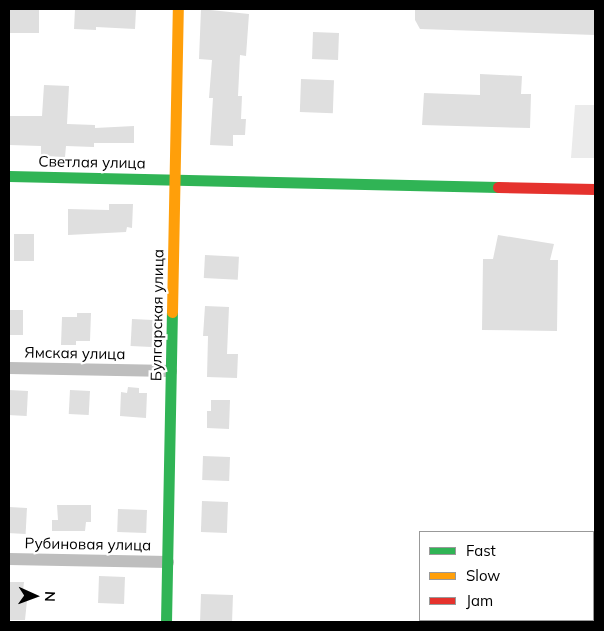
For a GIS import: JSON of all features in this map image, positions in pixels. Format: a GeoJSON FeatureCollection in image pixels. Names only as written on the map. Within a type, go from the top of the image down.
{"type":"FeatureCollection","features":[{"type":"Feature","properties":{"kind":"street","name":"Булгарская улица"},"geometry":{"type":"LineString","coordinates":[[166,622],[178,9]]}},
{"type":"Feature","properties":{"kind":"street","name":"Светлая улица"},"geometry":{"type":"LineString","coordinates":[[9,176],[175,178],[595,189]]}},
{"type":"Feature","properties":{"kind":"street","name":"Ямская улица"},"geometry":{"type":"LineString","coordinates":[[9,368],[171,371]]}},
{"type":"Feature","properties":{"kind":"street","name":"Рубиновая улица"},"geometry":{"type":"LineString","coordinates":[[9,559],[168,562]]}},
{"type":"Feature","properties":{"kind":"shaded area"},"geometry":{"type":"Polygon","coordinates":[[[575,105],[595,105],[595,158],[571,158],[575,105]]]}},
{"type":"Feature","properties":{"kind":"building"},"geometry":{"type":"Polygon","coordinates":[[[9,9],[39,9],[39,33],[9,33],[9,9]]]}},
{"type":"Feature","properties":{"kind":"building"},"geometry":{"type":"Polygon","coordinates":[[[75,9],[136,10],[135,29],[96,27],[96,30],[74,29],[75,9]]]}},
{"type":"Feature","properties":{"kind":"building"},"geometry":{"type":"Polygon","coordinates":[[[201,9],[249,14],[246,56],[240,55],[238,96],[242,96],[241,119],[246,119],[245,135],[233,135],[233,146],[210,145],[213,98],[209,98],[212,60],[199,59],[201,9]]]}},
{"type":"Feature","properties":{"kind":"building"},"geometry":{"type":"Polygon","coordinates":[[[415,9],[595,9],[595,35],[420,29],[415,20],[415,9]]]}},
{"type":"Feature","properties":{"kind":"building"},"geometry":{"type":"Polygon","coordinates":[[[313,32],[339,33],[338,60],[312,59],[313,32]]]}},
{"type":"Feature","properties":{"kind":"building"},"geometry":{"type":"Polygon","coordinates":[[[480,74],[522,76],[521,94],[531,94],[530,128],[422,125],[424,93],[480,95],[480,74]]]}},
{"type":"Feature","properties":{"kind":"building"},"geometry":{"type":"Polygon","coordinates":[[[301,79],[334,80],[333,113],[300,112],[301,79]]]}},
{"type":"Feature","properties":{"kind":"building"},"geometry":{"type":"Polygon","coordinates":[[[44,85],[69,86],[67,124],[95,125],[95,128],[134,126],[134,143],[94,143],[94,147],[66,146],[65,157],[41,156],[41,146],[9,145],[9,116],[42,116],[44,85]]]}},
{"type":"Feature","properties":{"kind":"building"},"geometry":{"type":"Polygon","coordinates":[[[109,204],[133,204],[132,228],[127,227],[126,232],[68,235],[68,209],[109,210],[109,204]]]}},
{"type":"Feature","properties":{"kind":"building"},"geometry":{"type":"Polygon","coordinates":[[[14,234],[34,234],[34,261],[14,261],[14,234]]]}},
{"type":"Feature","properties":{"kind":"building"},"geometry":{"type":"Polygon","coordinates":[[[498,235],[554,244],[550,260],[558,260],[557,331],[482,330],[483,259],[493,259],[498,235]]]}},
{"type":"Feature","properties":{"kind":"building"},"geometry":{"type":"Polygon","coordinates":[[[205,255],[239,257],[238,280],[204,278],[205,255]]]}},
{"type":"Feature","properties":{"kind":"building"},"geometry":{"type":"Polygon","coordinates":[[[205,306],[229,307],[227,354],[238,354],[237,378],[207,377],[208,336],[203,336],[205,306]]]}},
{"type":"Feature","properties":{"kind":"building"},"geometry":{"type":"Polygon","coordinates":[[[9,310],[23,310],[23,335],[9,335],[9,310]]]}},
{"type":"Feature","properties":{"kind":"building"},"geometry":{"type":"Polygon","coordinates":[[[77,313],[91,313],[90,341],[76,341],[76,345],[61,345],[62,317],[77,317],[77,313]]]}},
{"type":"Feature","properties":{"kind":"building"},"geometry":{"type":"Polygon","coordinates":[[[132,319],[153,320],[152,347],[131,346],[132,319]]]}},
{"type":"Feature","properties":{"kind":"building"},"geometry":{"type":"Polygon","coordinates":[[[128,387],[139,388],[139,393],[147,393],[146,418],[120,416],[121,392],[127,393],[128,387]]]}},
{"type":"Feature","properties":{"kind":"building"},"geometry":{"type":"Polygon","coordinates":[[[9,390],[28,391],[27,416],[9,415],[9,390]]]}},
{"type":"Feature","properties":{"kind":"building"},"geometry":{"type":"Polygon","coordinates":[[[70,390],[90,391],[89,415],[69,414],[70,390]]]}},
{"type":"Feature","properties":{"kind":"building"},"geometry":{"type":"Polygon","coordinates":[[[211,400],[230,400],[229,429],[207,428],[207,411],[211,411],[211,400]]]}},
{"type":"Feature","properties":{"kind":"building"},"geometry":{"type":"Polygon","coordinates":[[[203,456],[230,457],[229,481],[202,480],[203,456]]]}},
{"type":"Feature","properties":{"kind":"building"},"geometry":{"type":"Polygon","coordinates":[[[202,501],[228,502],[227,533],[201,532],[202,501]]]}},
{"type":"Feature","properties":{"kind":"building"},"geometry":{"type":"Polygon","coordinates":[[[57,505],[91,505],[91,522],[86,522],[85,531],[52,531],[52,520],[58,520],[57,505]]]}},
{"type":"Feature","properties":{"kind":"building"},"geometry":{"type":"Polygon","coordinates":[[[9,507],[27,508],[26,534],[9,533],[9,507]]]}},
{"type":"Feature","properties":{"kind":"building"},"geometry":{"type":"Polygon","coordinates":[[[118,509],[147,510],[146,533],[117,532],[118,509]]]}},
{"type":"Feature","properties":{"kind":"building"},"geometry":{"type":"Polygon","coordinates":[[[99,576],[125,577],[124,604],[98,603],[99,576]]]}},
{"type":"Feature","properties":{"kind":"building"},"geometry":{"type":"Polygon","coordinates":[[[9,582],[24,582],[23,591],[28,591],[25,620],[9,620],[9,582]]]}},
{"type":"Feature","properties":{"kind":"building"},"geometry":{"type":"Polygon","coordinates":[[[201,594],[233,595],[232,622],[200,622],[201,594]]]}},
{"type":"Feature","properties":{"kind":"traffic: fast"},"geometry":{"type":"LineString","coordinates":[[9,176],[498,187]]}},
{"type":"Feature","properties":{"kind":"traffic: fast"},"geometry":{"type":"LineString","coordinates":[[166,622],[172,312]]}},
{"type":"Feature","properties":{"kind":"traffic: slow"},"geometry":{"type":"LineString","coordinates":[[172,312],[178,9]]}},
{"type":"Feature","properties":{"kind":"traffic: jam"},"geometry":{"type":"LineString","coordinates":[[498,187],[595,189]]}}]}
